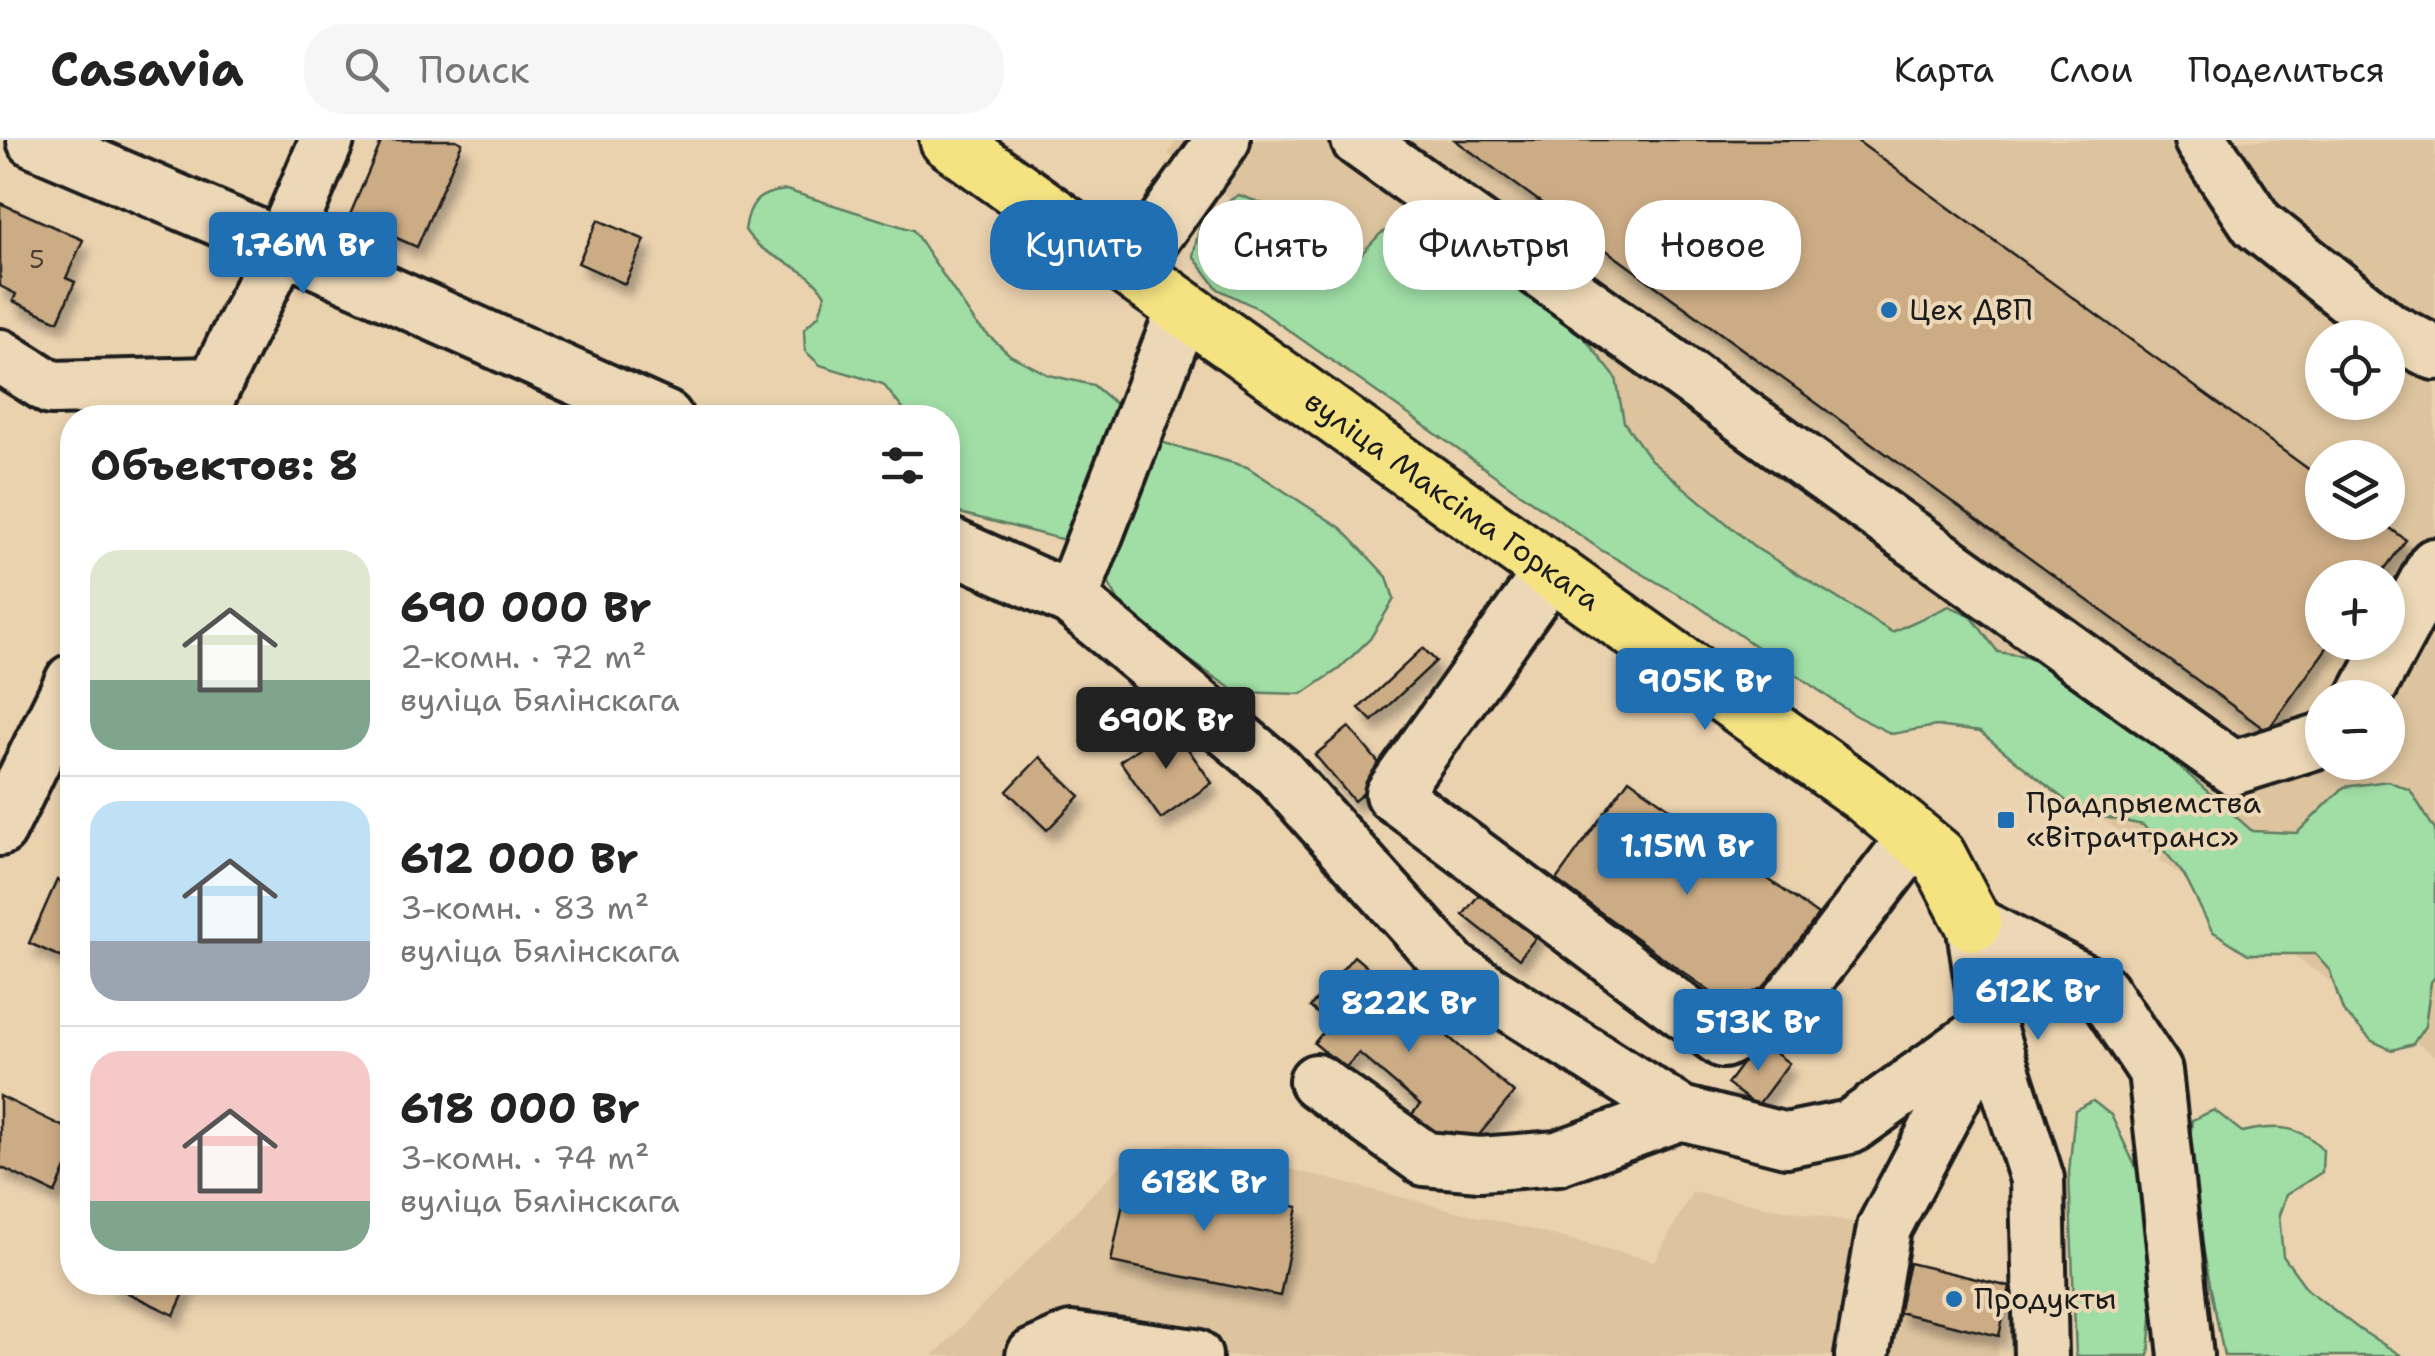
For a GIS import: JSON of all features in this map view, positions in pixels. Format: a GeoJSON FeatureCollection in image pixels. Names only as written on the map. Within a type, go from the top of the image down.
{"type":"FeatureCollection","features":[{"type":"Feature","properties":{"kind":"main road","name":"вуліца Максіма Горкага"},"geometry":{"type":"LineString","coordinates":[[948,140],[1032,200]]}},
{"type":"Feature","properties":{"kind":"main road","name":"вуліца Максіма Горкага"},"geometry":{"type":"LineString","coordinates":[[1158,290],[1867,797],[1938,856],[1974,923]]}},
{"type":"Feature","properties":{"kind":"street"},"geometry":{"type":"LineString","coordinates":[[34,140],[637,405]]}},
{"type":"Feature","properties":{"kind":"street"},"geometry":{"type":"LineString","coordinates":[[0,356],[51,388],[206,401],[282,246],[327,140]]}},
{"type":"Feature","properties":{"kind":"street"},"geometry":{"type":"LineString","coordinates":[[1178,202],[1222,140]]}},
{"type":"Feature","properties":{"kind":"street"},"geometry":{"type":"LineString","coordinates":[[1358,140],[2232,768],[2305,745]]}},
{"type":"Feature","properties":{"kind":"street"},"geometry":{"type":"LineString","coordinates":[[2200,140],[2257,224],[2390,330],[2435,354]]}},
{"type":"Feature","properties":{"kind":"street"},"geometry":{"type":"LineString","coordinates":[[1072,599],[1184,308]]}},
{"type":"Feature","properties":{"kind":"street"},"geometry":{"type":"LineString","coordinates":[[960,549],[1072,599],[1276,771],[1454,968],[1681,1113],[1786,1140],[1850,1127],[1989,1028]]}},
{"type":"Feature","properties":{"kind":"street"},"geometry":{"type":"LineString","coordinates":[[2374,680],[2435,566]]}},
{"type":"Feature","properties":{"kind":"street"},"geometry":{"type":"LineString","coordinates":[[1551,571],[1392,794],[1722,1041],[1783,1009],[1915,837]]}},
{"type":"Feature","properties":{"kind":"street"},"geometry":{"type":"LineString","coordinates":[[0,830],[35,769],[60,710]]}},
{"type":"Feature","properties":{"kind":"street"},"geometry":{"type":"LineString","coordinates":[[1974,923],[1989,1028],[2037,1179],[2042,1356]]}},
{"type":"Feature","properties":{"kind":"street"},"geometry":{"type":"LineString","coordinates":[[1974,923],[2101,990],[2155,1071],[2186,1356]]}},
{"type":"Feature","properties":{"kind":"street"},"geometry":{"type":"LineString","coordinates":[[1862,1356],[1884,1228],[1989,1028]]}},
{"type":"Feature","properties":{"kind":"street"},"geometry":{"type":"LineString","coordinates":[[1316,1080],[1426,1158],[1480,1164],[1558,1158],[1681,1113]]}},
{"type":"Feature","properties":{"kind":"street"},"geometry":{"type":"LineString","coordinates":[[1033,1356],[1070,1339],[1195,1356]]}},
{"type":"Feature","properties":{"kind":"shaded area"},"geometry":{"type":"Polygon","coordinates":[[[1176,140],[2435,140],[2435,1056],[1359,290],[1363,290],[1363,200],[1233,200],[1168,154],[1176,140]]]}},
{"type":"Feature","properties":{"kind":"shaded area"},"geometry":{"type":"Polygon","coordinates":[[[1178,1141],[1655,1261],[1692,1192],[1884,1228],[1909,1263],[2010,1287],[1998,1356],[933,1356],[1127,1159],[1178,1141]]]}},
{"type":"Feature","properties":{"kind":"green space"},"geometry":{"type":"Polygon","coordinates":[[[786,190],[913,230],[976,324],[1010,355],[1049,375],[1093,385],[1161,442],[1247,467],[1341,528],[1387,577],[1394,599],[1370,639],[1339,669],[1302,694],[1236,692],[1128,618],[1088,546],[960,513],[960,405],[900,405],[883,384],[820,365],[805,351],[804,329],[819,315],[825,295],[806,274],[764,249],[745,230],[752,206],[768,194],[786,190]]]}},
{"type":"Feature","properties":{"kind":"green space"},"geometry":{"type":"Polygon","coordinates":[[[1383,232],[1383,290],[1527,290],[1574,325],[1616,378],[1624,422],[1650,459],[1756,548],[1892,632],[1949,606],[1970,615],[1998,652],[2085,665],[2127,682],[2154,744],[2252,831],[2297,833],[2344,787],[2388,781],[2410,790],[2435,830],[2435,977],[2425,1026],[2413,1044],[2392,1050],[2372,1041],[2343,1011],[2330,971],[2315,954],[2248,954],[2212,931],[2184,875],[2143,825],[2080,812],[1980,732],[1936,726],[1892,734],[1854,715],[1695,604],[1601,550],[1257,308],[1220,290],[1363,290],[1363,252],[1383,232]]]}},
{"type":"Feature","properties":{"kind":"green space"},"geometry":{"type":"Polygon","coordinates":[[[1198,234],[1198,263],[1193,256],[1198,234]]]}},
{"type":"Feature","properties":{"kind":"green space"},"geometry":{"type":"Polygon","coordinates":[[[2093,1101],[2111,1115],[2139,1174],[2156,1265],[2149,1356],[2076,1356],[2069,1173],[2075,1110],[2093,1101]]]}},
{"type":"Feature","properties":{"kind":"green space"},"geometry":{"type":"Polygon","coordinates":[[[2214,1110],[2242,1132],[2265,1128],[2296,1131],[2323,1150],[2322,1172],[2286,1195],[2279,1215],[2283,1256],[2308,1290],[2402,1356],[2224,1356],[2187,1166],[2192,1120],[2214,1110]]]}},
{"type":"Feature","properties":{"kind":"building"},"geometry":{"type":"Polygon","coordinates":[[[382,140],[462,143],[417,247],[349,217],[382,140]]]}},
{"type":"Feature","properties":{"kind":"building","name":"Цех ДВП"},"geometry":{"type":"Polygon","coordinates":[[[1455,140],[1856,140],[2305,467],[2305,540],[2406,540],[2391,560],[2305,560],[2305,660],[2318,660],[2267,731],[1661,290],[1801,290],[1801,200],[1625,200],[1625,264],[1605,249],[1605,200],[1537,200],[1455,140]]]}},
{"type":"Feature","properties":{"kind":"building"},"geometry":{"type":"Polygon","coordinates":[[[0,203],[83,240],[66,278],[75,282],[58,321],[13,301],[16,294],[0,286],[0,203]]]}},
{"type":"Feature","properties":{"kind":"building"},"geometry":{"type":"Polygon","coordinates":[[[598,220],[645,240],[625,284],[578,263],[598,220]]]}},
{"type":"Feature","properties":{"kind":"building"},"geometry":{"type":"Polygon","coordinates":[[[1423,648],[1436,661],[1372,721],[1359,708],[1423,648]]]}},
{"type":"Feature","properties":{"kind":"building"},"geometry":{"type":"Polygon","coordinates":[[[1171,725],[1212,783],[1161,819],[1120,761],[1171,725]]]}},
{"type":"Feature","properties":{"kind":"building"},"geometry":{"type":"Polygon","coordinates":[[[1349,727],[1387,773],[1354,801],[1315,755],[1349,727]]]}},
{"type":"Feature","properties":{"kind":"building"},"geometry":{"type":"Polygon","coordinates":[[[1040,757],[1080,796],[1047,830],[1007,791],[1040,757]]]}},
{"type":"Feature","properties":{"kind":"building"},"geometry":{"type":"Polygon","coordinates":[[[1629,779],[1818,915],[1745,1017],[1556,880],[1629,779]]]}},
{"type":"Feature","properties":{"kind":"building"},"geometry":{"type":"Polygon","coordinates":[[[57,880],[60,881],[60,957],[29,943],[57,880]]]}},
{"type":"Feature","properties":{"kind":"building"},"geometry":{"type":"Polygon","coordinates":[[[1484,888],[1540,932],[1519,959],[1463,915],[1484,888]]]}},
{"type":"Feature","properties":{"kind":"building"},"geometry":{"type":"Polygon","coordinates":[[[1354,956],[1514,1093],[1469,1147],[1452,1132],[1438,1149],[1406,1121],[1420,1105],[1359,1053],[1345,1068],[1314,1043],[1330,1024],[1310,1007],[1354,956]]]}},
{"type":"Feature","properties":{"kind":"building"},"geometry":{"type":"Polygon","coordinates":[[[1759,1041],[1789,1063],[1757,1106],[1727,1084],[1759,1041]]]}},
{"type":"Feature","properties":{"kind":"building"},"geometry":{"type":"Polygon","coordinates":[[[0,1096],[60,1125],[60,1182],[55,1193],[0,1167],[0,1096]]]}},
{"type":"Feature","properties":{"kind":"building"},"geometry":{"type":"Polygon","coordinates":[[[1129,1173],[1298,1207],[1280,1296],[1111,1262],[1129,1173]]]}},
{"type":"Feature","properties":{"kind":"building","name":"Продукты"},"geometry":{"type":"Polygon","coordinates":[[[1909,1263],[2010,1287],[1999,1336],[1898,1312],[1909,1263]]]}},
{"type":"Feature","properties":{"kind":"building"},"geometry":{"type":"Polygon","coordinates":[[[132,1295],[183,1295],[174,1315],[132,1295]]]}},
{"type":"Feature","properties":{"kind":"place","name":"Цех ДВП"},"geometry":{"type":"Point","coordinates":[1889,310]}},
{"type":"Feature","properties":{"kind":"place","name":"Прадпрыемства «Вітрачтранс»"},"geometry":{"type":"Point","coordinates":[2006,820]}},
{"type":"Feature","properties":{"kind":"place","name":"Продукты"},"geometry":{"type":"Point","coordinates":[1954,1299]}}]}
